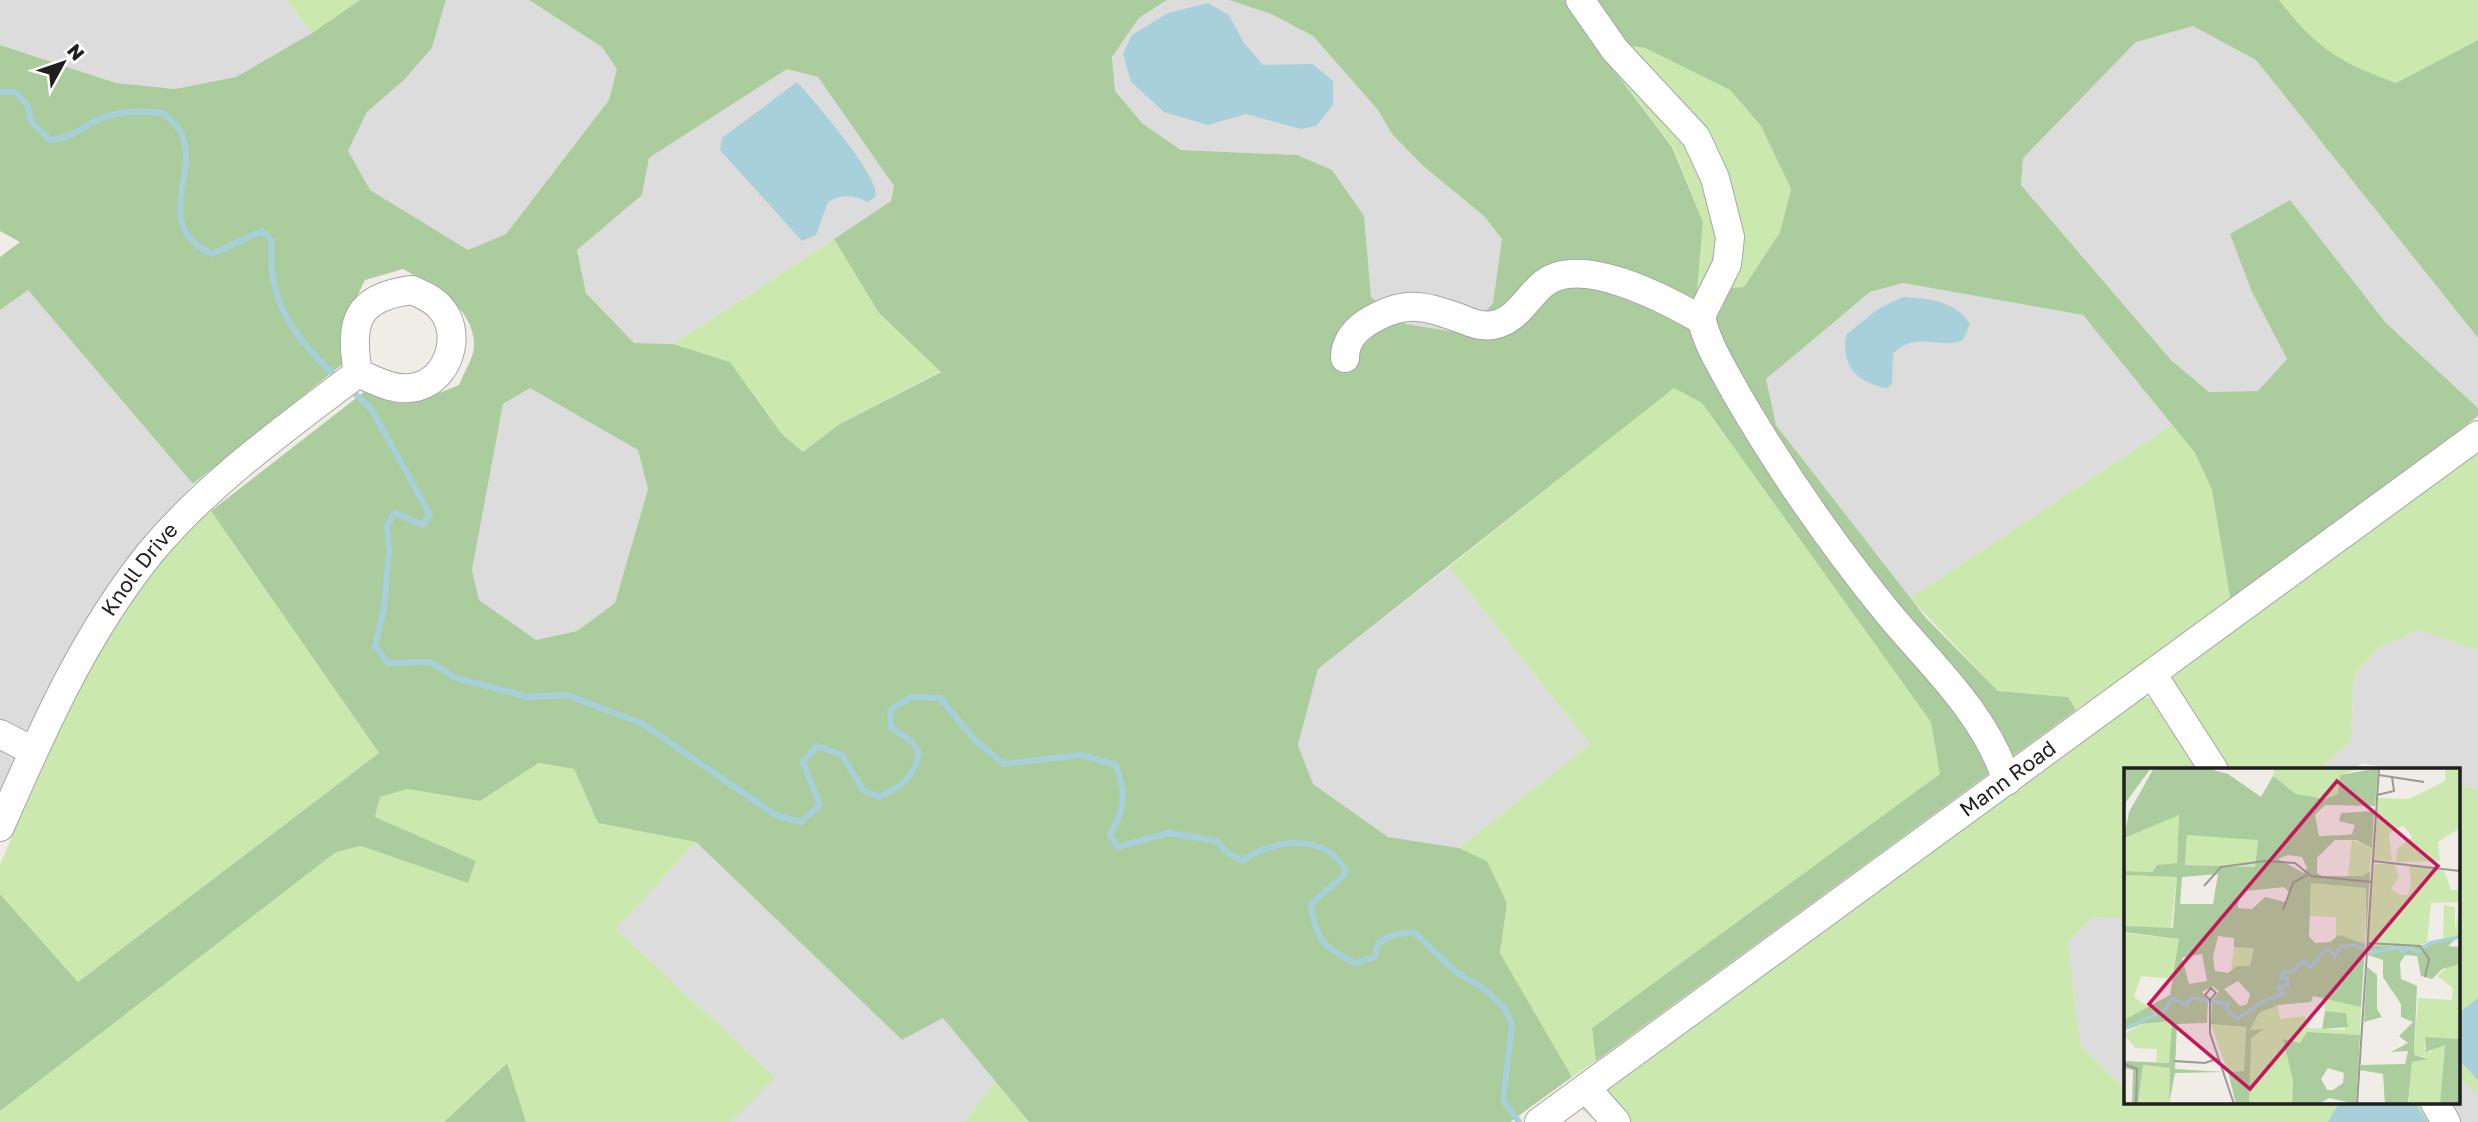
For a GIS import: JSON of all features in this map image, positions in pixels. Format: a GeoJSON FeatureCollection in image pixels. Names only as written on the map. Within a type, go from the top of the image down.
{"type":"FeatureCollection","features":[{"type":"Feature","properties":{"kind":"street"},"geometry":{"type":"LineString","coordinates":[[1580,0],[1615,50],[1696,137],[1715,178],[1730,237],[1727,264],[1706,301],[1702,320],[1716,357],[1764,441],[1887,612],[1986,731],[2007,781]]}},
{"type":"Feature","properties":{"kind":"street"},"geometry":{"type":"LineString","coordinates":[[1345,358],[1345,349],[1357,330],[1404,305],[1419,306],[1472,323],[1494,325],[1521,310],[1542,285],[1552,278],[1569,275],[1618,280],[1652,293],[1702,320]]}},
{"type":"Feature","properties":{"kind":"street","name":"Knoll Drive"},"geometry":{"type":"LineString","coordinates":[[0,827],[33,751],[89,640],[150,554],[206,494],[359,373]]}},
{"type":"Feature","properties":{"kind":"street","name":"Mann Road"},"geometry":{"type":"LineString","coordinates":[[1539,1122],[2478,435]]}},
{"type":"Feature","properties":{"kind":"street"},"geometry":{"type":"LineString","coordinates":[[2153,675],[2213,768]]}},
{"type":"Feature","properties":{"kind":"street"},"geometry":{"type":"LineString","coordinates":[[0,734],[33,751]]}},
{"type":"Feature","properties":{"kind":"street"},"geometry":{"type":"LineString","coordinates":[[1586,1087],[1616,1122]]}},
{"type":"Feature","properties":{"kind":"street"},"geometry":{"type":"LineString","coordinates":[[2436,1104],[2446,1122]]}},
{"type":"Feature","properties":{"kind":"shaded area"},"geometry":{"type":"Polygon","coordinates":[[[0,0],[287,0],[312,33],[236,77],[175,89],[116,83],[0,45],[0,0]]]}},
{"type":"Feature","properties":{"kind":"shaded area"},"geometry":{"type":"Polygon","coordinates":[[[446,0],[529,0],[602,47],[618,69],[609,100],[506,234],[468,250],[369,190],[348,151],[367,112],[404,80],[432,48],[446,0]]]}},
{"type":"Feature","properties":{"kind":"shaded area"},"geometry":{"type":"Polygon","coordinates":[[[1167,0],[1229,0],[1271,14],[1313,36],[1378,110],[1392,134],[1423,166],[1484,216],[1503,239],[1493,303],[1466,335],[1406,324],[1371,297],[1364,216],[1297,155],[1181,150],[1143,124],[1115,91],[1112,57],[1139,18],[1167,0]]]}},
{"type":"Feature","properties":{"kind":"shaded area"},"geometry":{"type":"Polygon","coordinates":[[[2193,25],[2256,60],[2478,338],[2478,408],[2386,323],[2290,200],[2252,292],[2287,359],[2258,391],[2209,392],[2171,360],[2021,185],[2023,157],[2136,42],[2193,25]]]}},
{"type":"Feature","properties":{"kind":"shaded area"},"geometry":{"type":"Polygon","coordinates":[[[787,69],[818,77],[894,186],[892,201],[673,344],[634,343],[586,293],[577,250],[642,195],[649,158],[787,69]]]}},
{"type":"Feature","properties":{"kind":"shaded area"},"geometry":{"type":"Polygon","coordinates":[[[1904,283],[2083,315],[2172,425],[1910,598],[1776,425],[1766,379],[1870,292],[1904,283]]]}},
{"type":"Feature","properties":{"kind":"shaded area"},"geometry":{"type":"Polygon","coordinates":[[[27,289],[193,484],[112,585],[0,798],[0,310],[27,289]]]}},
{"type":"Feature","properties":{"kind":"shaded area"},"geometry":{"type":"Polygon","coordinates":[[[530,387],[638,450],[648,489],[615,603],[577,631],[536,640],[479,600],[472,570],[503,404],[530,387]]]}},
{"type":"Feature","properties":{"kind":"shaded area"},"geometry":{"type":"Polygon","coordinates":[[[1449,567],[1590,744],[1459,848],[1388,837],[1313,784],[1298,745],[1318,669],[1449,567]]]}},
{"type":"Feature","properties":{"kind":"shaded area"},"geometry":{"type":"Polygon","coordinates":[[[2417,629],[2478,650],[2478,789],[2460,785],[2460,768],[2385,768],[2362,763],[2356,768],[2320,768],[2351,742],[2354,675],[2379,648],[2417,629]]]}},
{"type":"Feature","properties":{"kind":"shaded area"},"geometry":{"type":"Polygon","coordinates":[[[696,842],[902,1040],[943,1018],[996,1082],[964,1122],[731,1122],[774,1076],[616,929],[696,842]]]}},
{"type":"Feature","properties":{"kind":"shaded area"},"geometry":{"type":"Polygon","coordinates":[[[2093,917],[2124,919],[2124,1084],[2121,1085],[2080,1044],[2068,942],[2093,917]]]}},
{"type":"Feature","properties":{"kind":"shaded area"},"geometry":{"type":"Polygon","coordinates":[[[2460,1079],[2478,1095],[2478,1122],[2436,1122],[2426,1104],[2460,1104],[2460,1079]]]}},
{"type":"Feature","properties":{"kind":"green space"},"geometry":{"type":"Polygon","coordinates":[[[287,0],[360,0],[312,33],[287,0]]]}},
{"type":"Feature","properties":{"kind":"green space"},"geometry":{"type":"Polygon","coordinates":[[[360,0],[446,0],[432,48],[404,80],[367,112],[348,151],[370,190],[468,250],[506,234],[609,100],[617,69],[602,47],[529,0],[1167,0],[1139,18],[1112,57],[1115,91],[1143,124],[1181,150],[1297,155],[1332,170],[1364,216],[1371,297],[1406,324],[1466,334],[1493,303],[1502,239],[1484,216],[1423,166],[1392,134],[1378,110],[1313,36],[1271,14],[1229,0],[2279,0],[2305,31],[2330,52],[2359,68],[2396,83],[2478,40],[2478,338],[2256,60],[2193,26],[2136,42],[2023,158],[2021,185],[2171,360],[2209,392],[2258,391],[2287,359],[2252,292],[2230,234],[2290,200],[2386,323],[2478,408],[2478,416],[2231,603],[2212,490],[2195,453],[2083,315],[1903,283],[1870,292],[1766,379],[1776,425],[1926,618],[1998,691],[2068,697],[2076,710],[1596,1061],[1592,1028],[1940,774],[1931,722],[1702,403],[1674,388],[1318,669],[1298,745],[1313,784],[1388,837],[1459,848],[1487,861],[1507,903],[1500,953],[1572,1077],[1510,1122],[1029,1122],[943,1018],[902,1040],[696,842],[598,823],[574,769],[539,763],[480,801],[407,789],[380,797],[375,817],[476,861],[468,883],[361,846],[336,852],[0,1111],[0,894],[78,982],[379,753],[211,511],[364,392],[422,400],[459,385],[474,348],[473,334],[460,309],[427,283],[403,269],[365,280],[344,323],[345,362],[193,484],[28,290],[0,310],[0,257],[20,242],[0,231],[0,45],[116,83],[175,89],[236,77],[312,33],[360,0]],[[1590,39],[1672,147],[1703,222],[1697,290],[1744,287],[1780,232],[1791,189],[1761,126],[1730,90],[1645,48],[1590,39]],[[787,69],[649,158],[642,195],[577,250],[586,293],[634,343],[673,344],[730,362],[781,433],[803,452],[838,425],[941,372],[879,313],[834,239],[891,201],[894,186],[818,77],[787,69]],[[530,388],[503,404],[472,570],[479,600],[536,640],[577,631],[615,603],[648,489],[638,450],[530,388]]]}},
{"type":"Feature","properties":{"kind":"green space"},"geometry":{"type":"Polygon","coordinates":[[[2279,0],[2478,0],[2478,40],[2396,83],[2359,68],[2330,52],[2305,31],[2279,0]]]}},
{"type":"Feature","properties":{"kind":"green space"},"geometry":{"type":"Polygon","coordinates":[[[1589,39],[1645,48],[1730,90],[1761,126],[1791,189],[1780,232],[1744,287],[1697,290],[1703,222],[1673,147],[1589,39]]]}},
{"type":"Feature","properties":{"kind":"green space"},"geometry":{"type":"Polygon","coordinates":[[[834,239],[879,313],[941,371],[838,425],[803,452],[781,433],[730,362],[673,344],[834,239]]]}},
{"type":"Feature","properties":{"kind":"green space"},"geometry":{"type":"Polygon","coordinates":[[[1674,387],[1702,403],[1932,722],[1941,774],[1592,1028],[1596,1061],[1572,1077],[1500,953],[1507,903],[1487,861],[1459,848],[1590,744],[1449,567],[1674,387]]]}},
{"type":"Feature","properties":{"kind":"green space"},"geometry":{"type":"Polygon","coordinates":[[[2172,425],[2195,453],[2212,490],[2231,603],[2076,710],[2068,697],[1998,691],[1910,598],[2172,425]]]}},
{"type":"Feature","properties":{"kind":"green space"},"geometry":{"type":"Polygon","coordinates":[[[2478,447],[2478,650],[2417,630],[2379,648],[2354,675],[2351,742],[2320,768],[2230,768],[2180,700],[2170,676],[2478,447]]]}},
{"type":"Feature","properties":{"kind":"green space"},"geometry":{"type":"Polygon","coordinates":[[[211,511],[379,753],[78,982],[0,894],[0,865],[71,698],[105,634],[144,579],[211,511]]]}},
{"type":"Feature","properties":{"kind":"green space"},"geometry":{"type":"Polygon","coordinates":[[[2140,694],[2161,705],[2207,768],[2124,768],[2124,919],[2093,917],[2068,942],[2080,1044],[2121,1085],[2124,1084],[2124,1104],[2426,1104],[2436,1122],[1597,1122],[1578,1106],[2140,694]]]}},
{"type":"Feature","properties":{"kind":"green space"},"geometry":{"type":"Polygon","coordinates":[[[539,763],[574,769],[598,823],[696,842],[616,929],[775,1077],[731,1122],[526,1122],[506,1063],[444,1122],[0,1122],[0,1111],[336,852],[361,846],[468,883],[476,861],[375,817],[380,797],[407,789],[480,801],[539,763]]]}},
{"type":"Feature","properties":{"kind":"green space"},"geometry":{"type":"Polygon","coordinates":[[[2460,785],[2478,789],[2478,1095],[2460,1079],[2460,785]]]}},
{"type":"Feature","properties":{"kind":"green space"},"geometry":{"type":"Polygon","coordinates":[[[507,1063],[526,1122],[444,1122],[507,1063]]]}},
{"type":"Feature","properties":{"kind":"green space"},"geometry":{"type":"Polygon","coordinates":[[[996,1082],[1029,1122],[964,1122],[996,1082]]]}},
{"type":"Feature","properties":{"kind":"water"},"geometry":{"type":"Polygon","coordinates":[[[1208,3],[1229,15],[1244,43],[1263,65],[1313,64],[1333,81],[1333,105],[1316,126],[1301,129],[1246,114],[1208,125],[1164,112],[1131,82],[1123,54],[1132,35],[1168,13],[1208,3]]]}},
{"type":"Feature","properties":{"kind":"water"},"geometry":{"type":"Polygon","coordinates":[[[797,82],[856,155],[874,186],[876,196],[868,202],[848,196],[828,202],[816,235],[802,241],[720,150],[722,138],[797,82]]]}},
{"type":"Feature","properties":{"kind":"water"},"geometry":{"type":"Polygon","coordinates":[[[1903,297],[1949,305],[1970,324],[1963,340],[1945,343],[1918,342],[1901,347],[1893,354],[1892,384],[1886,388],[1876,386],[1853,371],[1846,355],[1846,335],[1878,309],[1903,297]]]}},
{"type":"Feature","properties":{"kind":"water"},"geometry":{"type":"Polygon","coordinates":[[[2478,998],[2478,1080],[2460,1061],[2460,1012],[2478,998]]]}},
{"type":"Feature","properties":{"kind":"water"},"geometry":{"type":"Polygon","coordinates":[[[2338,1104],[2416,1104],[2428,1122],[2328,1122],[2338,1104]]]}},
{"type":"Feature","properties":{"kind":"waterway"},"geometry":{"type":"LineString","coordinates":[[0,92],[15,92],[28,106],[31,122],[50,140],[72,134],[99,119],[117,114],[163,113],[180,130],[186,149],[180,214],[184,228],[194,242],[212,254],[262,231],[272,241],[274,283],[287,318],[310,350],[339,379]]}},
{"type":"Feature","properties":{"kind":"waterway"},"geometry":{"type":"LineString","coordinates":[[350,389],[372,410],[430,515],[423,525],[395,513],[387,525],[389,551],[384,608],[375,646],[388,663],[430,662],[456,678],[528,697],[567,695],[643,724],[775,815],[801,822],[820,805],[803,762],[817,746],[842,755],[863,790],[879,797],[894,790],[910,775],[919,753],[910,740],[891,728],[890,710],[911,697],[940,698],[975,740],[1004,764],[1081,755],[1116,765],[1123,801],[1110,835],[1117,847],[1169,833],[1217,841],[1226,852],[1242,861],[1268,848],[1298,843],[1312,845],[1337,858],[1346,871],[1311,904],[1315,926],[1323,941],[1335,952],[1355,963],[1375,957],[1378,943],[1393,935],[1414,932],[1456,972],[1483,988],[1505,1008],[1512,1026],[1503,1100],[1519,1122]]}}]}
